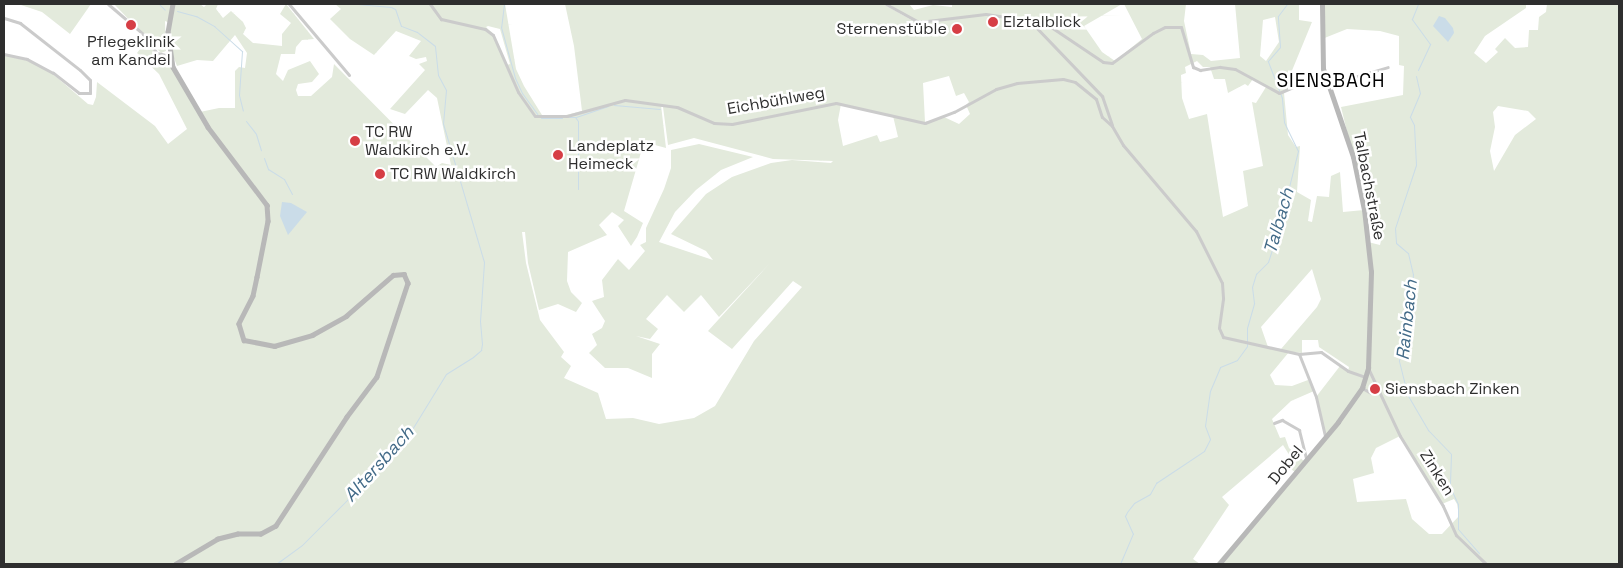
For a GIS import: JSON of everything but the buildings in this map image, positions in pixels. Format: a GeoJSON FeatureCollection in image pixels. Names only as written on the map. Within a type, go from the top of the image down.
{"type":"FeatureCollection","features":[{"type":"Feature","properties":{"kind":"street"},"geometry":{"type":"LineString","coordinates":[[108,4],[143,34],[157,53],[170,56]]}},
{"type":"Feature","properties":{"kind":"street"},"geometry":{"type":"LineString","coordinates":[[172,4],[169,22],[170,56],[181,81],[208,127],[267,205],[268,222],[257,277],[239,324],[244,340],[274,346],[312,335],[346,316],[394,275],[404,274],[408,283],[377,377],[342,424],[276,526],[261,534],[218,538],[176,564]]}},
{"type":"Feature","properties":{"kind":"street"},"geometry":{"type":"LineString","coordinates":[[289,4],[348,75]]}},
{"type":"Feature","properties":{"kind":"street","name":"Eichbühlweg"},"geometry":{"type":"LineString","coordinates":[[430,4],[441,19],[485,29],[493,35],[514,84],[535,116],[567,116],[625,100],[677,108],[714,123],[732,124],[836,103],[925,123],[954,112],[996,89],[1017,82],[1063,79],[1089,90],[1102,117],[1112,126],[1122,145],[1196,231],[1217,269],[1223,299],[1220,333],[1226,340],[1250,342],[1299,354],[1321,352],[1348,371],[1365,377]]}},
{"type":"Feature","properties":{"kind":"street"},"geometry":{"type":"LineString","coordinates":[[886,4],[919,22],[986,14],[1045,23],[1103,62],[1112,63],[1153,33],[1165,27],[1181,27],[1193,68],[1200,70],[1220,67],[1235,69],[1280,93],[1310,82],[1329,84],[1388,67]]}},
{"type":"Feature","properties":{"kind":"street","name":"Talbachstraße"},"geometry":{"type":"LineString","coordinates":[[1322,4],[1321,50],[1329,84],[1353,157],[1364,210],[1371,272],[1368,368],[1365,377]]}},
{"type":"Feature","properties":{"kind":"street"},"geometry":{"type":"LineString","coordinates":[[4,18],[20,23],[80,70],[90,80],[90,93],[79,93],[53,73],[27,59],[4,54]]}},
{"type":"Feature","properties":{"kind":"street"},"geometry":{"type":"LineString","coordinates":[[1030,21],[1102,96],[1112,126]]}},
{"type":"Feature","properties":{"kind":"street"},"geometry":{"type":"LineString","coordinates":[[1102,117],[1109,113]]}},
{"type":"Feature","properties":{"kind":"street"},"geometry":{"type":"LineString","coordinates":[[1299,354],[1316,396],[1326,436]]}},
{"type":"Feature","properties":{"kind":"street","name":"Zinken"},"geometry":{"type":"LineString","coordinates":[[1368,368],[1400,436],[1440,500],[1456,535],[1486,564]]}},
{"type":"Feature","properties":{"kind":"street","name":"Dobel"},"geometry":{"type":"LineString","coordinates":[[1219,564],[1326,436],[1362,388],[1365,377]]}},
{"type":"Feature","properties":{"kind":"street"},"geometry":{"type":"LineString","coordinates":[[1362,388],[1371,393],[1378,386]]}},
{"type":"Feature","properties":{"kind":"street"},"geometry":{"type":"LineString","coordinates":[[1274,423],[1282,420],[1299,430],[1306,460]]}},
{"type":"Feature","properties":{"kind":"shaded area"},"geometry":{"type":"Polygon","coordinates":[[[18,4],[91,4],[70,34],[42,12],[18,4]]]}},
{"type":"Feature","properties":{"kind":"shaded area"},"geometry":{"type":"Polygon","coordinates":[[[114,4],[200,4],[204,7],[207,4],[218,4],[216,9],[223,18],[231,11],[243,22],[246,28],[243,34],[253,43],[282,46],[282,34],[291,23],[280,14],[286,4],[314,39],[302,40],[296,47],[295,54],[281,54],[276,74],[283,81],[288,70],[310,61],[319,74],[312,82],[298,84],[296,90],[298,96],[311,96],[332,77],[334,64],[436,167],[442,163],[451,165],[437,98],[428,90],[405,114],[390,109],[425,70],[419,64],[427,61],[426,57],[416,59],[409,56],[421,41],[396,31],[374,55],[350,39],[330,19],[341,9],[335,4],[505,4],[516,69],[524,86],[542,115],[566,115],[582,111],[574,46],[565,4],[883,4],[915,22],[889,4],[909,4],[914,10],[933,5],[952,7],[952,4],[1122,4],[1084,26],[1102,52],[1115,61],[1142,39],[1124,4],[1186,4],[1184,21],[1191,54],[1203,55],[1211,61],[1240,58],[1235,4],[1299,4],[1299,20],[1312,22],[1291,73],[1295,85],[1284,93],[1288,135],[1296,147],[1300,146],[1297,192],[1311,200],[1308,221],[1312,222],[1317,196],[1329,197],[1331,176],[1340,172],[1343,212],[1364,210],[1368,242],[1380,245],[1382,236],[1368,196],[1363,197],[1341,107],[1403,95],[1404,66],[1399,65],[1399,36],[1380,31],[1347,29],[1322,39],[1325,4],[1526,4],[1526,8],[1485,36],[1474,53],[1486,63],[1498,52],[1495,49],[1505,38],[1515,48],[1528,47],[1529,30],[1538,30],[1539,17],[1546,12],[1547,4],[1619,4],[1619,564],[1216,564],[1295,472],[1288,467],[1293,461],[1283,445],[1222,497],[1229,505],[1193,559],[1200,564],[4,564],[4,54],[15,56],[47,69],[88,104],[93,105],[96,97],[97,82],[155,126],[168,144],[187,129],[159,74],[137,53],[146,41],[156,54],[173,67],[200,112],[219,108],[235,108],[235,71],[239,67],[245,68],[247,53],[235,35],[213,61],[197,60],[177,66],[172,53],[170,23],[165,21],[166,51],[161,53],[114,4]],[[1275,17],[1263,20],[1260,56],[1266,61],[1279,42],[1275,17]],[[486,27],[493,34],[507,65],[510,64],[500,29],[486,27]],[[1197,61],[1185,67],[1186,73],[1181,75],[1182,98],[1189,119],[1207,114],[1223,217],[1248,206],[1243,171],[1263,166],[1252,102],[1256,103],[1266,87],[1253,79],[1248,86],[1245,84],[1228,93],[1225,79],[1214,79],[1210,67],[1203,67],[1197,61]],[[949,76],[923,83],[925,122],[944,117],[959,124],[970,114],[966,105],[969,102],[964,93],[956,96],[949,76]],[[841,104],[838,120],[843,146],[877,135],[880,142],[898,137],[893,116],[841,104]],[[661,105],[666,148],[644,142],[624,211],[643,223],[631,246],[618,226],[624,220],[612,212],[599,225],[607,235],[568,252],[567,281],[571,292],[582,303],[576,312],[558,304],[539,310],[528,263],[525,232],[522,232],[526,263],[540,320],[564,352],[561,357],[571,366],[564,378],[598,393],[606,419],[633,418],[659,424],[694,418],[715,406],[754,341],[802,287],[793,281],[732,349],[708,331],[771,262],[719,317],[701,295],[684,312],[667,295],[646,319],[658,329],[650,339],[636,336],[660,344],[652,354],[652,378],[628,368],[605,368],[589,353],[597,345],[592,334],[602,328],[605,321],[592,301],[604,297],[602,280],[618,259],[629,270],[645,251],[640,245],[646,242],[646,228],[664,189],[671,168],[671,150],[699,144],[753,157],[721,170],[696,190],[675,212],[659,242],[713,260],[706,251],[671,234],[706,194],[732,177],[771,163],[792,160],[831,163],[833,161],[773,159],[694,138],[668,145],[663,107],[671,107],[661,105]],[[1498,106],[1493,112],[1495,127],[1490,151],[1494,171],[1515,135],[1536,119],[1528,111],[1498,106]],[[1312,269],[1261,327],[1268,347],[1281,349],[1317,307],[1321,299],[1312,269]],[[1302,340],[1302,353],[1289,352],[1270,375],[1275,385],[1292,386],[1308,380],[1314,391],[1291,401],[1272,419],[1280,438],[1285,437],[1289,448],[1305,462],[1325,436],[1316,397],[1340,366],[1348,371],[1349,367],[1319,347],[1318,340],[1302,340]],[[1400,436],[1376,448],[1371,458],[1374,473],[1353,479],[1357,502],[1406,499],[1412,519],[1429,534],[1442,534],[1459,516],[1454,499],[1442,504],[1400,436]]]}},
{"type":"Feature","properties":{"kind":"water"},"geometry":{"type":"Polygon","coordinates":[[[1439,16],[1445,18],[1453,28],[1454,33],[1448,42],[1433,26],[1439,16]]]}},
{"type":"Feature","properties":{"kind":"water"},"geometry":{"type":"Polygon","coordinates":[[[282,202],[291,203],[307,212],[288,235],[280,216],[282,202]]]}},
{"type":"Feature","properties":{"kind":"waterway"},"geometry":{"type":"LineString","coordinates":[[159,4],[165,10]]}},
{"type":"Feature","properties":{"kind":"waterway","name":"Altersbach"},"geometry":{"type":"LineString","coordinates":[[276,564],[302,545],[347,500],[378,462],[406,439],[446,374],[473,357],[481,350],[482,344],[480,321],[484,262],[443,124],[446,90],[438,75],[435,46],[417,32],[401,26],[395,9],[358,4]]}},
{"type":"Feature","properties":{"kind":"waterway"},"geometry":{"type":"LineString","coordinates":[[504,4],[501,27],[515,78],[522,93],[537,114]]}},
{"type":"Feature","properties":{"kind":"waterway","name":"Talbach"},"geometry":{"type":"LineString","coordinates":[[1120,564],[1133,534],[1125,516],[1127,512],[1134,503],[1150,494],[1156,483],[1204,451],[1210,439],[1205,426],[1210,391],[1220,367],[1237,360],[1247,346],[1247,328],[1254,303],[1252,287],[1256,274],[1268,262],[1277,235],[1298,151],[1284,122],[1282,98],[1268,61],[1280,47],[1278,16],[1287,4]]}},
{"type":"Feature","properties":{"kind":"waterway","name":"Rainbach"},"geometry":{"type":"LineString","coordinates":[[1418,4],[1412,19],[1430,44],[1418,70]]}},
{"type":"Feature","properties":{"kind":"waterway"},"geometry":{"type":"LineString","coordinates":[[177,11],[196,16],[214,26],[242,51],[239,95],[243,111]]}},
{"type":"Feature","properties":{"kind":"waterway","name":"Rainbach"},"geometry":{"type":"LineString","coordinates":[[1416,76],[1420,93],[1410,117],[1414,125],[1416,165],[1395,228],[1396,243],[1408,253],[1413,274],[1408,329],[1399,361],[1407,394],[1428,430],[1451,454],[1450,487],[1458,504],[1458,529],[1479,553]]}},
{"type":"Feature","properties":{"kind":"waterway"},"geometry":{"type":"LineString","coordinates":[[614,105],[660,109]]}},
{"type":"Feature","properties":{"kind":"waterway"},"geometry":{"type":"LineString","coordinates":[[576,117],[608,106]]}},
{"type":"Feature","properties":{"kind":"waterway"},"geometry":{"type":"LineString","coordinates":[[569,117],[575,117],[578,121],[578,189]]}},
{"type":"Feature","properties":{"kind":"waterway"},"geometry":{"type":"LineString","coordinates":[[541,118],[562,118]]}},
{"type":"Feature","properties":{"kind":"waterway"},"geometry":{"type":"LineString","coordinates":[[246,121],[256,134],[261,150]]}},
{"type":"Feature","properties":{"kind":"waterway"},"geometry":{"type":"LineString","coordinates":[[264,158],[268,169],[284,179],[292,194]]}},
{"type":"Feature","properties":{"kind":"place","name":"Elztalblick"},"geometry":{"type":"Point","coordinates":[993,22]}},
{"type":"Feature","properties":{"kind":"place","name":"Pflegeklinik am Kandel"},"geometry":{"type":"Point","coordinates":[131,25]}},
{"type":"Feature","properties":{"kind":"place","name":"Sternenstüble"},"geometry":{"type":"Point","coordinates":[957,29]}},
{"type":"Feature","properties":{"kind":"place","name":"TC RW Waldkirch e.V."},"geometry":{"type":"Point","coordinates":[355,141]}},
{"type":"Feature","properties":{"kind":"place","name":"Landeplatz Heimeck"},"geometry":{"type":"Point","coordinates":[558,155]}},
{"type":"Feature","properties":{"kind":"place","name":"TC RW Waldkirch"},"geometry":{"type":"Point","coordinates":[380,174]}},
{"type":"Feature","properties":{"kind":"place","name":"Siensbach Zinken"},"geometry":{"type":"Point","coordinates":[1375,389]}},
{"type":"Feature","properties":{"kind":"district","name":"SIENSBACH"},"geometry":{"type":"Point","coordinates":[1331,81]}}]}
